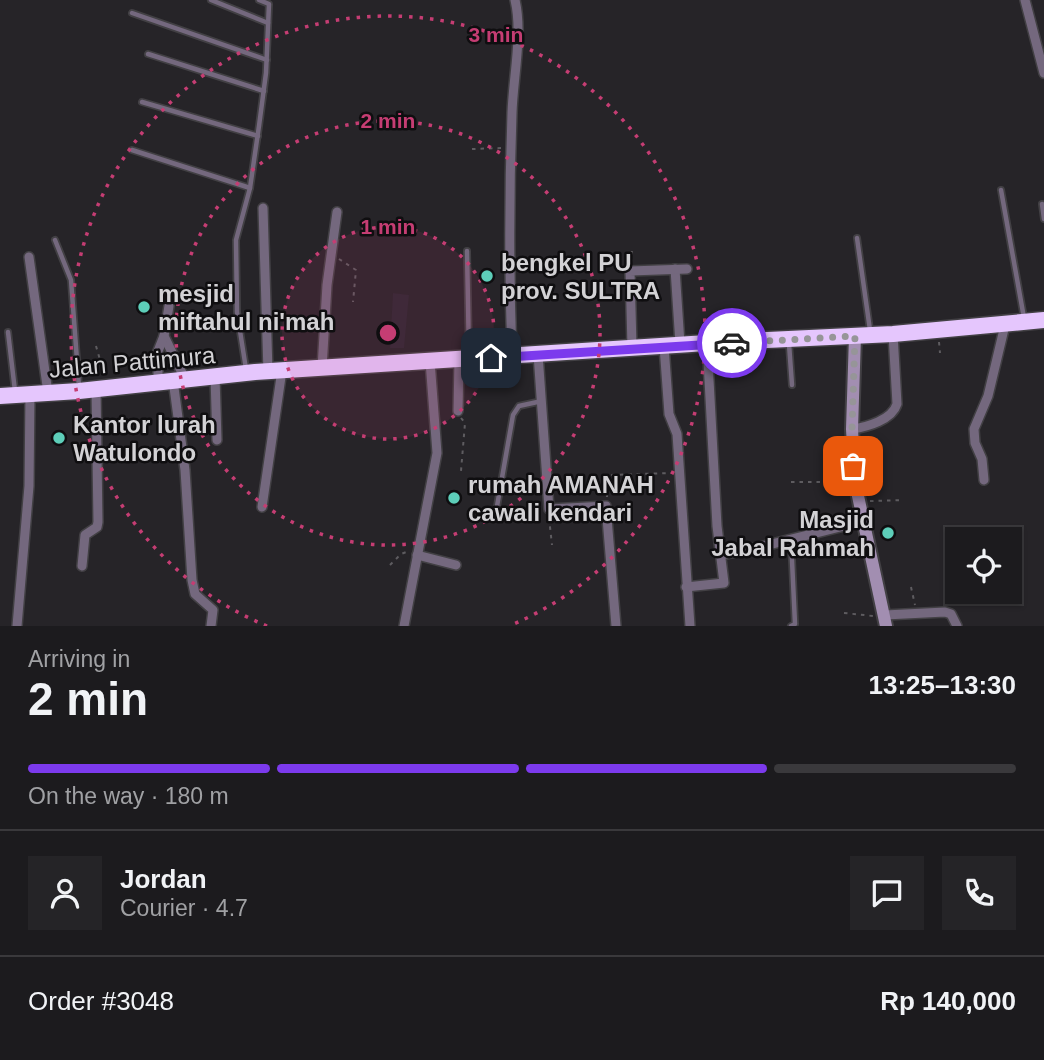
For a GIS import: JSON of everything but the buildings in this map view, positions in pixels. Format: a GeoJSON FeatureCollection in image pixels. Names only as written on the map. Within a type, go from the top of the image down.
{"type":"FeatureCollection","features":[{"type":"Feature","properties":{"kind":"highway","name":"Jalan Pattimura"},"geometry":{"type":"LineString","coordinates":[[15,395],[247,373],[632,347],[789,341],[1044,320]]}},
{"type":"Feature","properties":{"kind":"main road"},"geometry":{"type":"LineString","coordinates":[[863,335],[852,429],[855,481],[885,621]]}},
{"type":"Feature","properties":{"kind":"street"},"geometry":{"type":"LineString","coordinates":[[512,356],[509,254],[516,0]]}},
{"type":"Feature","properties":{"kind":"street"},"geometry":{"type":"LineString","coordinates":[[1025,0],[1044,73]]}},
{"type":"Feature","properties":{"kind":"street"},"geometry":{"type":"LineString","coordinates":[[262,507],[275,371],[264,208]]}},
{"type":"Feature","properties":{"kind":"street"},"geometry":{"type":"LineString","coordinates":[[322,368],[327,285],[337,212]]}},
{"type":"Feature","properties":{"kind":"street"},"geometry":{"type":"LineString","coordinates":[[29,257],[48,393]]}},
{"type":"Feature","properties":{"kind":"street"},"geometry":{"type":"LineString","coordinates":[[675,269],[669,414],[677,434],[690,626]]}},
{"type":"Feature","properties":{"kind":"street"},"geometry":{"type":"LineString","coordinates":[[632,347],[630,271],[687,269]]}},
{"type":"Feature","properties":{"kind":"street"},"geometry":{"type":"LineString","coordinates":[[169,306],[164,336],[158,351],[172,381]]}},
{"type":"Feature","properties":{"kind":"street"},"geometry":{"type":"LineString","coordinates":[[984,480],[974,429],[988,396],[1005,325]]}},
{"type":"Feature","properties":{"kind":"street"},"geometry":{"type":"LineString","coordinates":[[852,429],[869,427],[895,410],[897,404],[893,334]]}},
{"type":"Feature","properties":{"kind":"street"},"geometry":{"type":"LineString","coordinates":[[164,336],[185,470],[191,580],[195,594],[212,610],[211,626]]}},
{"type":"Feature","properties":{"kind":"street"},"geometry":{"type":"LineString","coordinates":[[686,587],[724,583],[707,343]]}},
{"type":"Feature","properties":{"kind":"street"},"geometry":{"type":"LineString","coordinates":[[538,354],[549,509],[606,506],[616,626]]}},
{"type":"Feature","properties":{"kind":"street"},"geometry":{"type":"LineString","coordinates":[[458,411],[464,360]]}},
{"type":"Feature","properties":{"kind":"street"},"geometry":{"type":"LineString","coordinates":[[404,626],[437,453],[430,361]]}},
{"type":"Feature","properties":{"kind":"street"},"geometry":{"type":"LineString","coordinates":[[215,377],[217,440]]}},
{"type":"Feature","properties":{"kind":"street"},"geometry":{"type":"LineString","coordinates":[[82,566],[85,535],[97,527],[98,522],[102,388]]}},
{"type":"Feature","properties":{"kind":"street"},"geometry":{"type":"LineString","coordinates":[[15,395],[29,486],[17,626]]}},
{"type":"Feature","properties":{"kind":"street"},"geometry":{"type":"LineString","coordinates":[[720,555],[864,521]]}},
{"type":"Feature","properties":{"kind":"street"},"geometry":{"type":"LineString","coordinates":[[418,551],[456,565]]}},
{"type":"Feature","properties":{"kind":"street"},"geometry":{"type":"LineString","coordinates":[[885,621],[917,612],[945,612],[951,614],[957,626]]}},
{"type":"Feature","properties":{"kind":"lane"},"geometry":{"type":"LineString","coordinates":[[211,0],[268,23]]}},
{"type":"Feature","properties":{"kind":"lane"},"geometry":{"type":"LineString","coordinates":[[247,373],[237,312],[236,240],[250,188],[267,60],[269,4],[259,0]]}},
{"type":"Feature","properties":{"kind":"lane"},"geometry":{"type":"LineString","coordinates":[[132,13],[267,60]]}},
{"type":"Feature","properties":{"kind":"lane"},"geometry":{"type":"LineString","coordinates":[[148,54],[264,91]]}},
{"type":"Feature","properties":{"kind":"lane"},"geometry":{"type":"LineString","coordinates":[[142,102],[258,136]]}},
{"type":"Feature","properties":{"kind":"lane"},"geometry":{"type":"LineString","coordinates":[[132,150],[250,188]]}},
{"type":"Feature","properties":{"kind":"lane"},"geometry":{"type":"LineString","coordinates":[[1001,190],[1024,323]]}},
{"type":"Feature","properties":{"kind":"lane"},"geometry":{"type":"LineString","coordinates":[[1042,204],[1044,219]]}},
{"type":"Feature","properties":{"kind":"lane"},"geometry":{"type":"LineString","coordinates":[[856,238],[863,335]]}},
{"type":"Feature","properties":{"kind":"lane"},"geometry":{"type":"LineString","coordinates":[[55,240],[71,280],[79,391]]}},
{"type":"Feature","properties":{"kind":"lane"},"geometry":{"type":"LineString","coordinates":[[464,360],[467,251]]}},
{"type":"Feature","properties":{"kind":"lane"},"geometry":{"type":"LineString","coordinates":[[8,332],[15,395]]}},
{"type":"Feature","properties":{"kind":"lane"},"geometry":{"type":"LineString","coordinates":[[789,341],[792,385]]}},
{"type":"Feature","properties":{"kind":"lane"},"geometry":{"type":"LineString","coordinates":[[496,512],[513,415],[519,406],[543,401]]}},
{"type":"Feature","properties":{"kind":"lane"},"geometry":{"type":"LineString","coordinates":[[791,538],[795,624],[792,626]]}},
{"type":"Feature","properties":{"kind":"path"},"geometry":{"type":"LineString","coordinates":[[472,149],[511,148]]}},
{"type":"Feature","properties":{"kind":"path"},"geometry":{"type":"LineString","coordinates":[[630,271],[632,248]]}},
{"type":"Feature","properties":{"kind":"path"},"geometry":{"type":"LineString","coordinates":[[332,255],[356,270],[353,302]]}},
{"type":"Feature","properties":{"kind":"path"},"geometry":{"type":"LineString","coordinates":[[96,346],[102,388]]}},
{"type":"Feature","properties":{"kind":"path"},"geometry":{"type":"LineString","coordinates":[[461,471],[465,423]]}},
{"type":"Feature","properties":{"kind":"path"},"geometry":{"type":"LineString","coordinates":[[606,506],[608,475],[679,473]]}},
{"type":"Feature","properties":{"kind":"path"},"geometry":{"type":"LineString","coordinates":[[791,482],[855,481]]}},
{"type":"Feature","properties":{"kind":"path"},"geometry":{"type":"LineString","coordinates":[[859,502],[904,500]]}},
{"type":"Feature","properties":{"kind":"path"},"geometry":{"type":"LineString","coordinates":[[549,509],[552,545]]}},
{"type":"Feature","properties":{"kind":"path"},"geometry":{"type":"LineString","coordinates":[[390,565],[401,554],[418,551]]}},
{"type":"Feature","properties":{"kind":"path"},"geometry":{"type":"LineString","coordinates":[[911,587],[917,612]]}},
{"type":"Feature","properties":{"kind":"path"},"geometry":{"type":"LineString","coordinates":[[844,613],[865,617]]}},
{"type":"Feature","properties":{"kind":"shaded area"},"geometry":{"type":"Polygon","coordinates":[[[393,293],[409,295],[404,348],[390,348],[393,293]]]}},
{"type":"Feature","properties":{"kind":"way so far"},"geometry":{"type":"LineString","coordinates":[[732,343],[855,336],[853,466]]}},
{"type":"Feature","properties":{"kind":"place","name":"bengkel PU prov. SULTRA"},"geometry":{"type":"Point","coordinates":[487,276]}},
{"type":"Feature","properties":{"kind":"place","name":"mesjid miftahul ni'mah"},"geometry":{"type":"Point","coordinates":[144,307]}},
{"type":"Feature","properties":{"kind":"place","name":"Kantor lurah Watulondo"},"geometry":{"type":"Point","coordinates":[59,438]}},
{"type":"Feature","properties":{"kind":"place","name":"rumah AMANAH cawali kendari"},"geometry":{"type":"Point","coordinates":[454,498]}},
{"type":"Feature","properties":{"kind":"place","name":"Masjid Jabal Rahmah"},"geometry":{"type":"Point","coordinates":[888,533]}},
{"type":"Feature","properties":{"kind":"route"},"geometry":{"type":"LineString","coordinates":[[491,358],[632,347],[732,343]]}}]}
